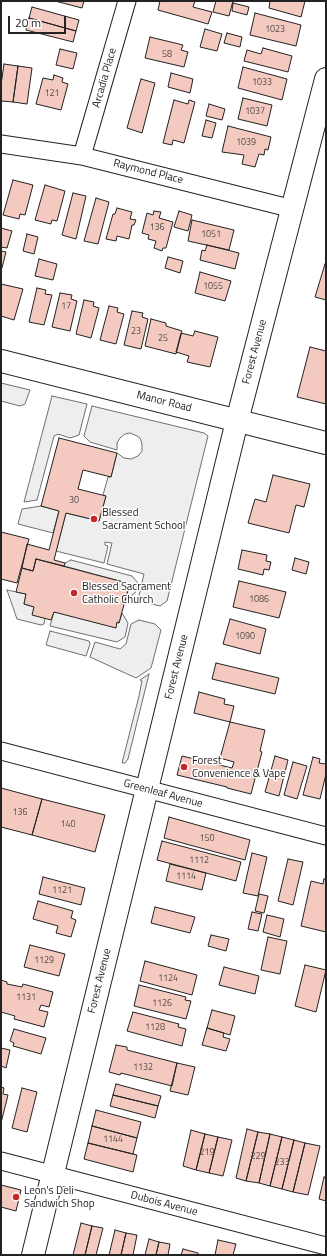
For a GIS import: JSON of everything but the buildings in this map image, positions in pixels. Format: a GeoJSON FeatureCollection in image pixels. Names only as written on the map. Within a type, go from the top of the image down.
{"type":"FeatureCollection","features":[{"type":"Feature","properties":{"kind":"main road","name":"Forest Avenue"},"geometry":{"type":"LineString","coordinates":[[33,1255],[237,421],[326,79]]}},
{"type":"Feature","properties":{"kind":"main road","name":"Manor Road"},"geometry":{"type":"LineString","coordinates":[[1,361],[326,443]]}},
{"type":"Feature","properties":{"kind":"street","name":"Arcadia Place"},"geometry":{"type":"LineString","coordinates":[[82,156],[127,1]]}},
{"type":"Feature","properties":{"kind":"street","name":"Raymond Place"},"geometry":{"type":"LineString","coordinates":[[1,144],[82,156],[293,209]]}},
{"type":"Feature","properties":{"kind":"street","name":"Greenleaf Avenue"},"geometry":{"type":"LineString","coordinates":[[1,752],[326,836]]}},
{"type":"Feature","properties":{"kind":"street","name":"Dubois Avenue"},"geometry":{"type":"LineString","coordinates":[[1,1161],[326,1246]]}},
{"type":"Feature","properties":{"kind":"shaded area"},"geometry":{"type":"Polygon","coordinates":[[[1,383],[30,390],[25,404],[20,406],[1,401],[1,383]]]}},
{"type":"Feature","properties":{"kind":"shaded area"},"geometry":{"type":"Polygon","coordinates":[[[52,396],[87,404],[79,435],[70,438],[58,434],[54,436],[37,500],[24,502],[52,396]]]}},
{"type":"Feature","properties":{"kind":"shaded area"},"geometry":{"type":"Polygon","coordinates":[[[92,406],[204,433],[208,436],[167,601],[160,606],[143,602],[139,595],[144,574],[107,564],[112,543],[105,542],[105,545],[108,546],[104,563],[56,551],[66,513],[99,521],[106,496],[103,495],[108,477],[111,477],[117,453],[124,458],[131,459],[138,456],[142,451],[140,438],[130,433],[125,434],[120,438],[117,443],[117,450],[90,442],[84,436],[92,406]]]}},
{"type":"Feature","properties":{"kind":"shaded area"},"geometry":{"type":"Polygon","coordinates":[[[41,506],[59,511],[53,533],[18,524],[22,509],[41,506]]]}},
{"type":"Feature","properties":{"kind":"shaded area"},"geometry":{"type":"Polygon","coordinates":[[[71,560],[132,576],[138,583],[135,593],[125,601],[128,591],[125,589],[127,583],[64,566],[65,563],[71,560]]]}},
{"type":"Feature","properties":{"kind":"shaded area"},"geometry":{"type":"Polygon","coordinates":[[[7,590],[26,594],[24,604],[34,607],[45,618],[44,624],[41,625],[17,619],[7,590]]]}},
{"type":"Feature","properties":{"kind":"shaded area"},"geometry":{"type":"Polygon","coordinates":[[[54,612],[119,623],[122,613],[128,623],[125,637],[117,642],[50,626],[54,612]]]}},
{"type":"Feature","properties":{"kind":"shaded area"},"geometry":{"type":"Polygon","coordinates":[[[139,620],[155,624],[161,630],[151,668],[136,678],[90,657],[95,642],[120,649],[126,644],[131,624],[139,620]]]}},
{"type":"Feature","properties":{"kind":"shaded area"},"geometry":{"type":"Polygon","coordinates":[[[50,631],[89,641],[90,644],[86,656],[46,645],[50,631]]]}},
{"type":"Feature","properties":{"kind":"shaded area"},"geometry":{"type":"Polygon","coordinates":[[[149,674],[128,759],[125,763],[122,763],[139,696],[142,681],[140,680],[149,674]]]}},
{"type":"Feature","properties":{"kind":"place","name":"Blessed Sacrament School"},"geometry":{"type":"Point","coordinates":[94,519]}},
{"type":"Feature","properties":{"kind":"place","name":"Blessed Sacrament Catholic Church"},"geometry":{"type":"Point","coordinates":[74,593]}},
{"type":"Feature","properties":{"kind":"place","name":"Forest Convenience & Vape"},"geometry":{"type":"Point","coordinates":[184,767]}},
{"type":"Feature","properties":{"kind":"place","name":"Leon's Deli Sandwich Shop"},"geometry":{"type":"Point","coordinates":[16,1197]}}]}
